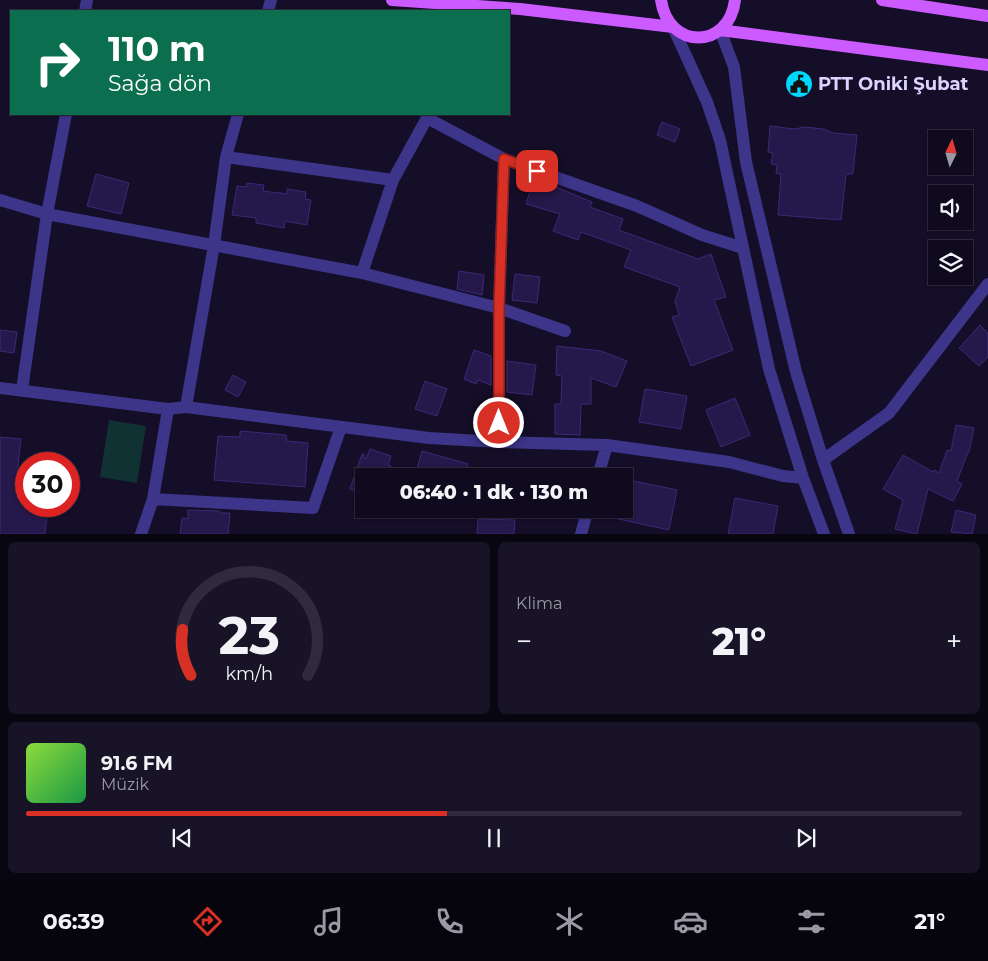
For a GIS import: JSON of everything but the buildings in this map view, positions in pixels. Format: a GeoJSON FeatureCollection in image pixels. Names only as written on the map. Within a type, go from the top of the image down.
{"type":"FeatureCollection","features":[{"type":"Feature","properties":{"kind":"main road"},"geometry":{"type":"LineString","coordinates":[[392,0],[520,9],[673,27]]}},
{"type":"Feature","properties":{"kind":"main road"},"geometry":{"type":"LineString","coordinates":[[661,0],[663,12],[668,22],[687,36],[698,37],[710,35],[720,30],[731,16],[735,0]]}},
{"type":"Feature","properties":{"kind":"main road"},"geometry":{"type":"LineString","coordinates":[[882,0],[988,16]]}},
{"type":"Feature","properties":{"kind":"main road"},"geometry":{"type":"LineString","coordinates":[[720,30],[988,65]]}},
{"type":"Feature","properties":{"kind":"street"},"geometry":{"type":"LineString","coordinates":[[673,27],[707,102],[720,140],[769,369],[803,478],[824,534]]}},
{"type":"Feature","properties":{"kind":"street"},"geometry":{"type":"LineString","coordinates":[[720,30],[734,67],[746,162],[796,372],[823,460],[849,534]]}},
{"type":"Feature","properties":{"kind":"street"},"geometry":{"type":"LineString","coordinates":[[22,390],[48,214],[66,115]]}},
{"type":"Feature","properties":{"kind":"street"},"geometry":{"type":"LineString","coordinates":[[186,407],[214,245],[226,157],[238,115]]}},
{"type":"Feature","properties":{"kind":"street"},"geometry":{"type":"LineString","coordinates":[[362,273],[393,180],[427,118],[504,159],[637,206],[702,234],[743,248]]}},
{"type":"Feature","properties":{"kind":"street"},"geometry":{"type":"LineString","coordinates":[[226,157],[393,180]]}},
{"type":"Feature","properties":{"kind":"street"},"geometry":{"type":"LineString","coordinates":[[499,442],[499,308],[504,159]]}},
{"type":"Feature","properties":{"kind":"street"},"geometry":{"type":"LineString","coordinates":[[0,200],[48,214],[362,273],[499,308],[565,331]]}},
{"type":"Feature","properties":{"kind":"street"},"geometry":{"type":"LineString","coordinates":[[823,460],[889,413],[988,284]]}},
{"type":"Feature","properties":{"kind":"street"},"geometry":{"type":"LineString","coordinates":[[0,388],[168,409],[186,407],[429,438],[607,445],[729,462],[783,476],[803,478]]}},
{"type":"Feature","properties":{"kind":"street"},"geometry":{"type":"LineString","coordinates":[[141,534],[153,499],[168,409]]}},
{"type":"Feature","properties":{"kind":"street"},"geometry":{"type":"LineString","coordinates":[[153,499],[313,508],[341,427]]}},
{"type":"Feature","properties":{"kind":"street"},"geometry":{"type":"LineString","coordinates":[[600,468],[607,445]]}},
{"type":"Feature","properties":{"kind":"street"},"geometry":{"type":"LineString","coordinates":[[581,534],[585,518]]}},
{"type":"Feature","properties":{"kind":"green space"},"geometry":{"type":"Polygon","coordinates":[[[109,420],[146,426],[137,483],[100,477],[109,420]]]}},
{"type":"Feature","properties":{"kind":"place","name":"PTT Oniki Şubat"},"geometry":{"type":"Point","coordinates":[799,84]}},
{"type":"Feature","properties":{"kind":"route"},"geometry":{"type":"LineString","coordinates":[[499,423],[499,308],[504,159],[537,171]]}}]}
